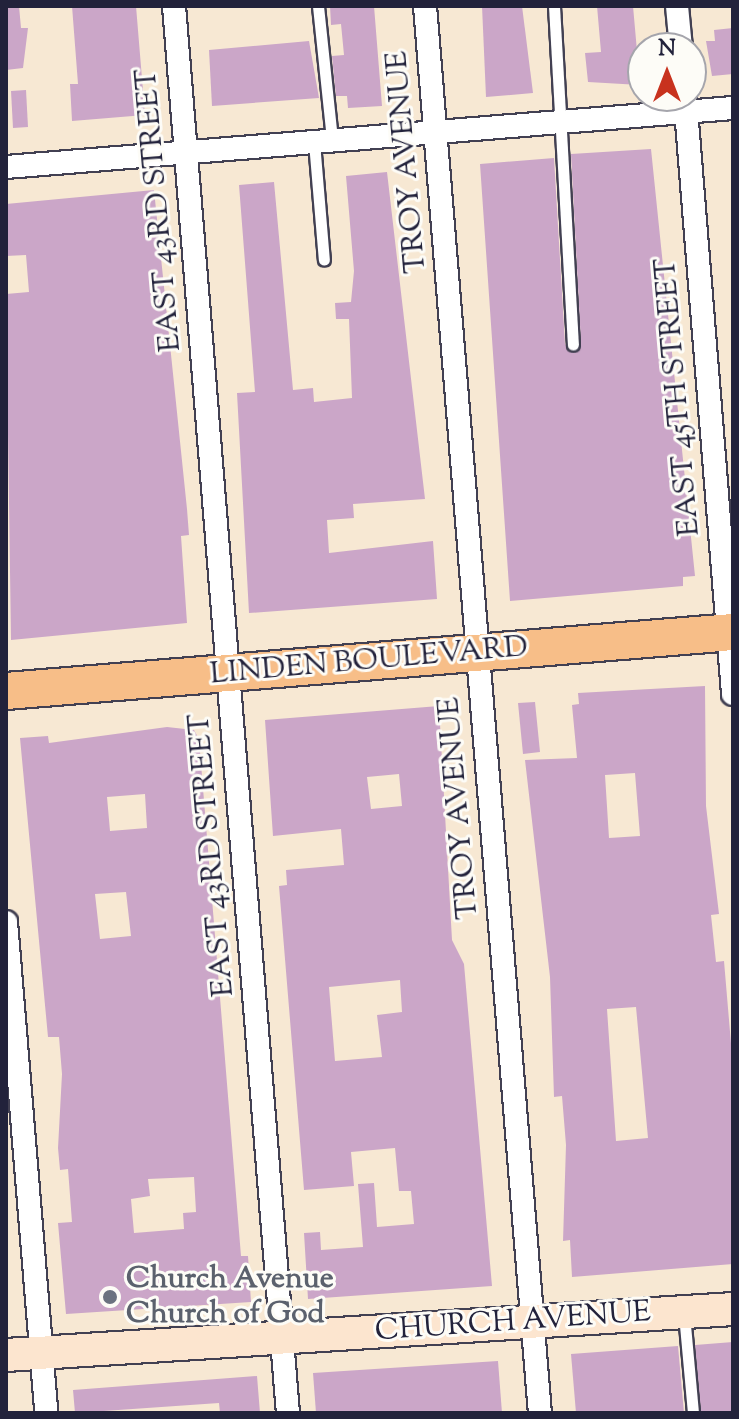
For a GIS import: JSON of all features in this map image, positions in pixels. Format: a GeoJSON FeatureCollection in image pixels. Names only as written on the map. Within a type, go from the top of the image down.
{"type":"FeatureCollection","features":[{"type":"Feature","properties":{"kind":"highway","name":"LINDEN BOULEVARD"},"geometry":{"type":"LineString","coordinates":[[6,691],[730,632]]}},
{"type":"Feature","properties":{"kind":"main road","name":"CHURCH AVENUE"},"geometry":{"type":"LineString","coordinates":[[6,1355],[733,1309]]}},
{"type":"Feature","properties":{"kind":"street","name":"EAST 43RD STREET"},"geometry":{"type":"LineString","coordinates":[[174,6],[288,1413]]}},
{"type":"Feature","properties":{"kind":"street","name":"TROY AVENUE"},"geometry":{"type":"LineString","coordinates":[[425,6],[540,1413]]}},
{"type":"Feature","properties":{"kind":"street"},"geometry":{"type":"LineString","coordinates":[[677,6],[679,32]]}},
{"type":"Feature","properties":{"kind":"street"},"geometry":{"type":"LineString","coordinates":[[707,106],[733,108]]}},
{"type":"Feature","properties":{"kind":"street"},"geometry":{"type":"LineString","coordinates":[[6,167],[562,122],[631,112]]}},
{"type":"Feature","properties":{"kind":"street","name":"EAST 45TH STREET"},"geometry":{"type":"LineString","coordinates":[[687,112],[733,694]]}},
{"type":"Feature","properties":{"kind":"street"},"geometry":{"type":"LineString","coordinates":[[6,922],[46,1413]]}},
{"type":"Feature","properties":{"kind":"lane"},"geometry":{"type":"LineString","coordinates":[[318,6],[324,260]]}},
{"type":"Feature","properties":{"kind":"lane"},"geometry":{"type":"LineString","coordinates":[[554,6],[573,344]]}},
{"type":"Feature","properties":{"kind":"lane"},"geometry":{"type":"LineString","coordinates":[[684,1312],[693,1413]]}},
{"type":"Feature","properties":{"kind":"building"},"geometry":{"type":"Polygon","coordinates":[[[6,6],[19,6],[21,28],[28,28],[23,68],[6,70],[6,6]]]}},
{"type":"Feature","properties":{"kind":"building"},"geometry":{"type":"Polygon","coordinates":[[[72,6],[136,6],[145,115],[72,121],[70,84],[78,84],[72,6]]]}},
{"type":"Feature","properties":{"kind":"building"},"geometry":{"type":"Polygon","coordinates":[[[330,6],[374,6],[382,106],[348,108],[347,96],[336,96],[332,56],[344,55],[341,24],[331,25],[330,6]]]}},
{"type":"Feature","properties":{"kind":"building"},"geometry":{"type":"Polygon","coordinates":[[[482,6],[522,6],[533,93],[486,97],[482,6]]]}},
{"type":"Feature","properties":{"kind":"building"},"geometry":{"type":"Polygon","coordinates":[[[597,6],[633,6],[635,32],[627,32],[627,84],[588,82],[585,53],[601,52],[597,6]]]}},
{"type":"Feature","properties":{"kind":"building"},"geometry":{"type":"Polygon","coordinates":[[[733,28],[733,74],[712,76],[707,41],[715,41],[714,30],[733,28]]]}},
{"type":"Feature","properties":{"kind":"building"},"geometry":{"type":"Polygon","coordinates":[[[309,41],[319,98],[212,106],[209,50],[309,41]]]}},
{"type":"Feature","properties":{"kind":"building"},"geometry":{"type":"Polygon","coordinates":[[[26,90],[28,127],[13,128],[11,91],[26,90]]]}},
{"type":"Feature","properties":{"kind":"building"},"geometry":{"type":"Polygon","coordinates":[[[651,149],[695,576],[683,577],[683,586],[510,601],[480,164],[554,158],[565,344],[574,352],[581,344],[571,154],[651,149]]]}},
{"type":"Feature","properties":{"kind":"building"},"geometry":{"type":"Polygon","coordinates":[[[387,172],[425,499],[353,504],[354,518],[327,520],[329,553],[433,541],[437,599],[249,613],[237,393],[255,392],[239,185],[274,182],[293,390],[313,388],[314,402],[352,398],[349,319],[336,319],[335,303],[351,302],[354,271],[346,176],[387,172]]]}},
{"type":"Feature","properties":{"kind":"building"},"geometry":{"type":"Polygon","coordinates":[[[154,190],[189,535],[181,536],[187,623],[11,640],[6,294],[29,292],[26,255],[6,256],[6,204],[154,190]]]}},
{"type":"Feature","properties":{"kind":"building"},"geometry":{"type":"Polygon","coordinates":[[[705,686],[706,806],[719,914],[711,915],[716,962],[724,961],[733,1067],[733,1264],[572,1277],[570,1240],[563,1241],[566,1145],[562,1096],[554,1097],[550,977],[525,760],[577,758],[572,705],[579,704],[578,693],[705,686]],[[635,773],[605,775],[609,838],[640,836],[635,773]],[[636,1007],[607,1009],[616,1141],[648,1138],[636,1007]]]}},
{"type":"Feature","properties":{"kind":"building"},"geometry":{"type":"Polygon","coordinates":[[[535,702],[540,752],[523,754],[518,703],[535,702]]]}},
{"type":"Feature","properties":{"kind":"building"},"geometry":{"type":"Polygon","coordinates":[[[439,706],[452,940],[464,964],[492,1286],[308,1299],[304,1233],[320,1232],[321,1250],[363,1247],[358,1184],[374,1183],[377,1227],[414,1224],[411,1191],[399,1191],[395,1148],[351,1152],[354,1186],[304,1190],[279,886],[287,885],[286,870],[344,865],[341,829],[273,836],[265,720],[439,706]],[[399,774],[367,777],[371,809],[402,806],[399,774]],[[400,980],[329,987],[335,1061],[382,1057],[377,1015],[402,1012],[400,980]]]}},
{"type":"Feature","properties":{"kind":"building"},"geometry":{"type":"Polygon","coordinates":[[[167,727],[194,730],[199,739],[241,1256],[248,1256],[251,1302],[66,1314],[58,1223],[72,1222],[68,1169],[60,1170],[58,1148],[62,1074],[59,1037],[48,1037],[20,738],[48,736],[49,743],[167,727]],[[145,794],[107,797],[110,831],[147,828],[145,794]],[[126,892],[95,894],[100,939],[131,936],[126,892]],[[194,1177],[148,1179],[150,1196],[131,1199],[134,1233],[184,1229],[183,1213],[196,1212],[194,1177]]]}},
{"type":"Feature","properties":{"kind":"building"},"geometry":{"type":"Polygon","coordinates":[[[733,1342],[733,1413],[701,1413],[695,1345],[733,1342]]]}},
{"type":"Feature","properties":{"kind":"building"},"geometry":{"type":"Polygon","coordinates":[[[678,1346],[684,1413],[576,1413],[571,1354],[678,1346]]]}},
{"type":"Feature","properties":{"kind":"building"},"geometry":{"type":"Polygon","coordinates":[[[498,1361],[502,1413],[316,1413],[313,1373],[498,1361]]]}},
{"type":"Feature","properties":{"kind":"building"},"geometry":{"type":"Polygon","coordinates":[[[257,1376],[260,1413],[220,1413],[219,1403],[75,1413],[73,1390],[257,1376]]]}},
{"type":"Feature","properties":{"kind":"place","name":"Church Avenue Church of God"},"geometry":{"type":"Point","coordinates":[110,1297]}}]}
